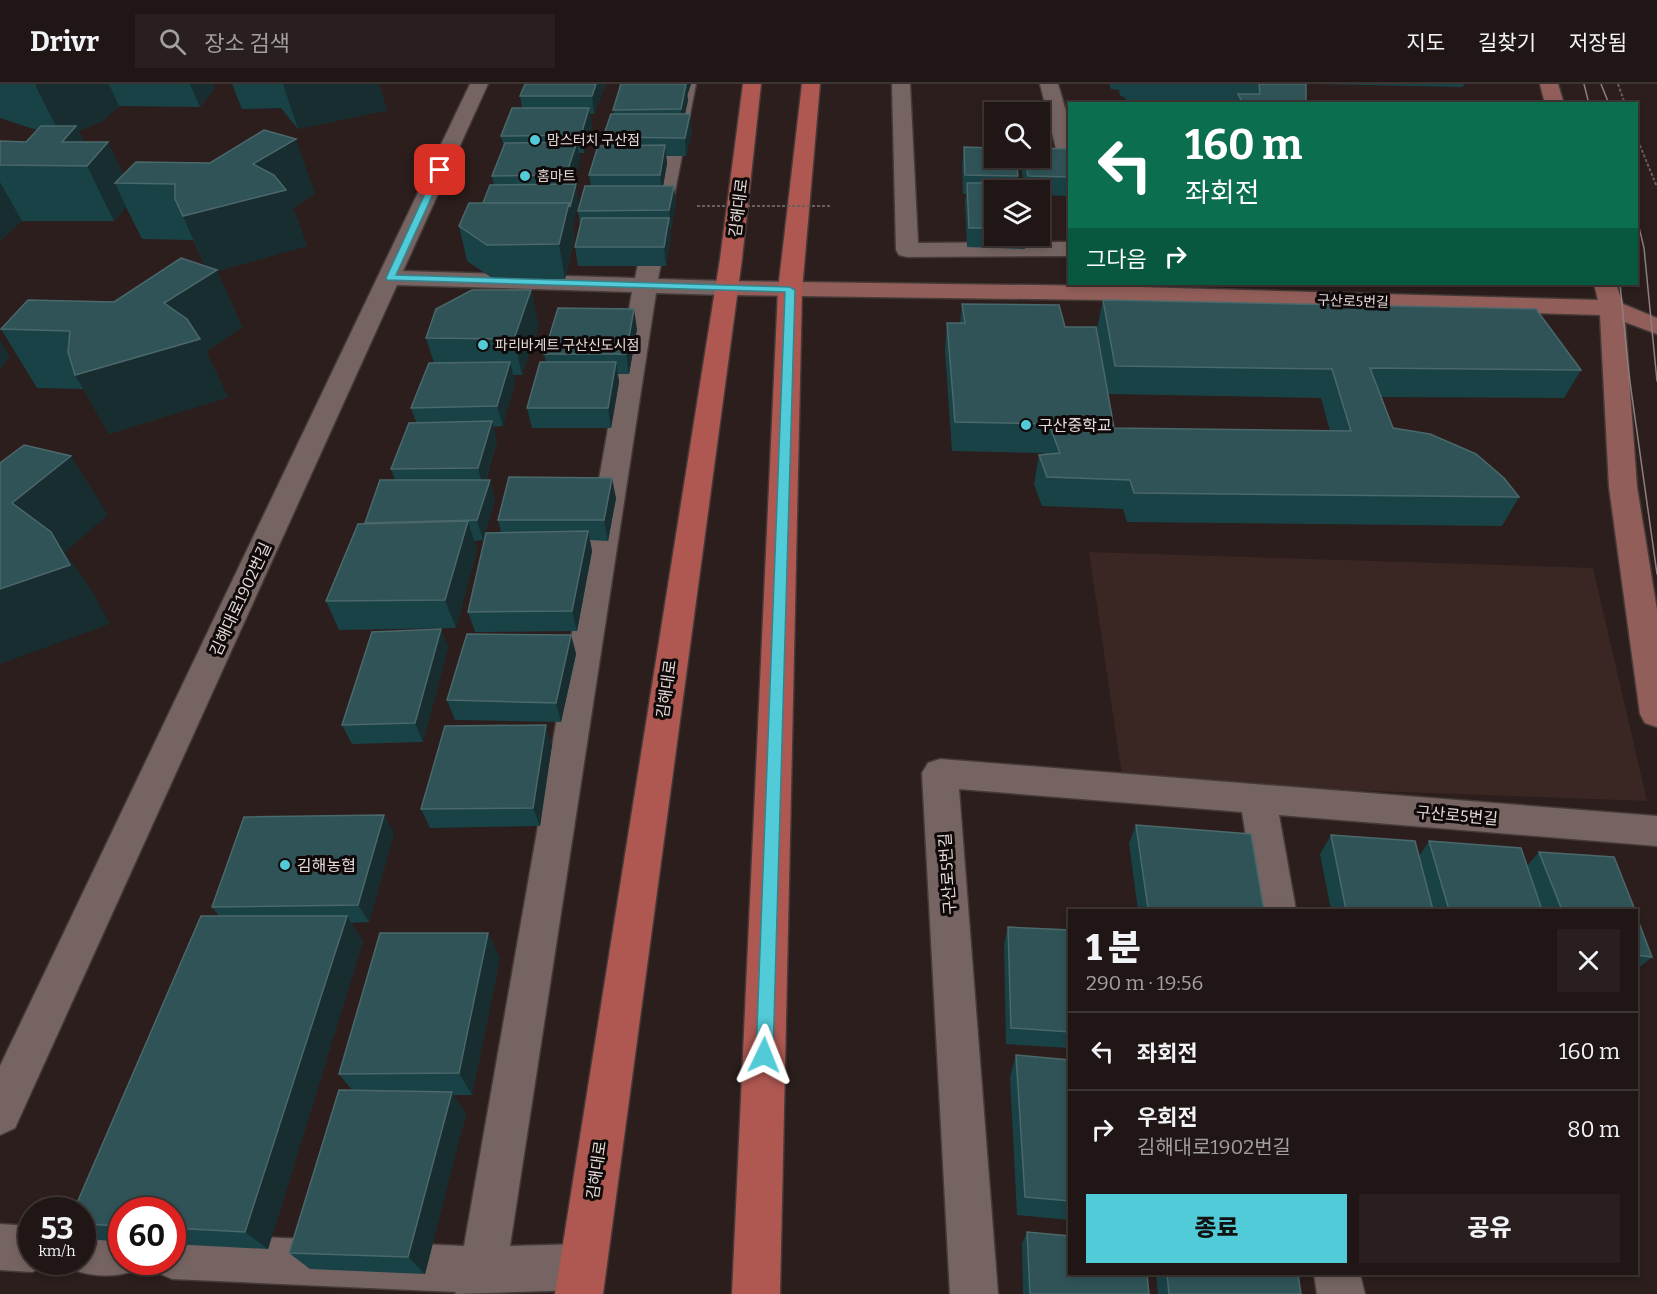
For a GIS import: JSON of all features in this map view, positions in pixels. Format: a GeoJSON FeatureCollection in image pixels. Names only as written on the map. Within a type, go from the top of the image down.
{"type":"FeatureCollection","features":[{"type":"Feature","properties":{"kind":"main road","name":"김해대로"},"geometry":{"type":"LineString","coordinates":[[580,1281],[732,259],[752,84]]}},
{"type":"Feature","properties":{"kind":"main road"},"geometry":{"type":"LineString","coordinates":[[756,1294],[790,290],[811,84]]}},
{"type":"Feature","properties":{"kind":"street","name":"김해대로1902번길"},"geometry":{"type":"LineString","coordinates":[[0,1113],[479,84]]}},
{"type":"Feature","properties":{"kind":"street"},"geometry":{"type":"LineString","coordinates":[[481,1282],[645,286],[687,84]]}},
{"type":"Feature","properties":{"kind":"street"},"geometry":{"type":"LineString","coordinates":[[901,84],[907,250],[1068,249]]}},
{"type":"Feature","properties":{"kind":"street"},"geometry":{"type":"LineString","coordinates":[[1048,84],[1068,158]]}},
{"type":"Feature","properties":{"kind":"street"},"geometry":{"type":"LineString","coordinates":[[1550,84],[1554,102]]}},
{"type":"Feature","properties":{"kind":"street"},"geometry":{"type":"LineString","coordinates":[[390,278],[726,288]]}},
{"type":"Feature","properties":{"kind":"street","name":"구산로5번길"},"geometry":{"type":"LineString","coordinates":[[726,288],[790,290],[1102,288],[1609,296]]}},
{"type":"Feature","properties":{"kind":"street"},"geometry":{"type":"LineString","coordinates":[[1609,296],[1657,327]]}},
{"type":"Feature","properties":{"kind":"street"},"geometry":{"type":"LineString","coordinates":[[1609,296],[1623,487],[1657,714]]}},
{"type":"Feature","properties":{"kind":"street","name":"구산로5번길"},"geometry":{"type":"LineString","coordinates":[[974,1294],[940,773],[1657,831]]}},
{"type":"Feature","properties":{"kind":"street"},"geometry":{"type":"LineString","coordinates":[[1258,798],[1276,909]]}},
{"type":"Feature","properties":{"kind":"street"},"geometry":{"type":"LineString","coordinates":[[0,1247],[18,1248]]}},
{"type":"Feature","properties":{"kind":"street"},"geometry":{"type":"LineString","coordinates":[[186,1257],[481,1282],[580,1281]]}},
{"type":"Feature","properties":{"kind":"street"},"geometry":{"type":"LineString","coordinates":[[1337,1275],[1341,1294]]}},
{"type":"Feature","properties":{"kind":"path"},"geometry":{"type":"LineString","coordinates":[[1618,84],[1624,102]]}},
{"type":"Feature","properties":{"kind":"path"},"geometry":{"type":"LineString","coordinates":[[1638,141],[1657,187]]}},
{"type":"Feature","properties":{"kind":"path"},"geometry":{"type":"LineString","coordinates":[[697,206],[831,206]]}},
{"type":"Feature","properties":{"kind":"shaded area"},"geometry":{"type":"Polygon","coordinates":[[[1089,552],[1593,568],[1647,801],[1123,782],[1089,552]]]}},
{"type":"Feature","properties":{"kind":"building"},"geometry":{"type":"Polygon","coordinates":[[[525,84],[596,84],[592,96],[520,96],[525,84]]]}},
{"type":"Feature","properties":{"kind":"building"},"geometry":{"type":"Polygon","coordinates":[[[621,84],[686,84],[681,109],[613,110],[621,84]]]}},
{"type":"Feature","properties":{"kind":"building"},"geometry":{"type":"Polygon","coordinates":[[[1259,84],[1306,84],[1306,102],[1242,102],[1238,94],[1260,94],[1259,84]]]}},
{"type":"Feature","properties":{"kind":"building"},"geometry":{"type":"Polygon","coordinates":[[[512,108],[589,108],[581,135],[501,136],[512,108]]]}},
{"type":"Feature","properties":{"kind":"building"},"geometry":{"type":"Polygon","coordinates":[[[611,114],[690,114],[685,138],[603,137],[611,114]]]}},
{"type":"Feature","properties":{"kind":"building"},"geometry":{"type":"Polygon","coordinates":[[[41,126],[76,126],[62,142],[108,142],[87,166],[0,165],[0,141],[26,142],[41,126]]]}},
{"type":"Feature","properties":{"kind":"building"},"geometry":{"type":"Polygon","coordinates":[[[264,130],[296,139],[253,164],[274,175],[286,190],[183,216],[175,199],[175,184],[115,183],[136,162],[210,163],[264,130]]]}},
{"type":"Feature","properties":{"kind":"building"},"geometry":{"type":"Polygon","coordinates":[[[577,142],[566,175],[492,176],[505,143],[577,142]]]}},
{"type":"Feature","properties":{"kind":"building"},"geometry":{"type":"Polygon","coordinates":[[[665,145],[660,175],[589,175],[598,146],[665,145]]]}},
{"type":"Feature","properties":{"kind":"building"},"geometry":{"type":"Polygon","coordinates":[[[964,147],[984,148],[984,168],[1017,168],[1018,176],[965,175],[964,147]]]}},
{"type":"Feature","properties":{"kind":"building"},"geometry":{"type":"Polygon","coordinates":[[[1050,148],[1068,149],[1068,177],[1028,176],[1027,168],[1050,168],[1050,148]]]}},
{"type":"Feature","properties":{"kind":"building"},"geometry":{"type":"Polygon","coordinates":[[[967,183],[984,183],[984,228],[969,228],[967,183]]]}},
{"type":"Feature","properties":{"kind":"building"},"geometry":{"type":"Polygon","coordinates":[[[576,184],[570,207],[569,203],[483,203],[490,185],[576,184]]]}},
{"type":"Feature","properties":{"kind":"building"},"geometry":{"type":"Polygon","coordinates":[[[585,186],[674,186],[669,210],[578,211],[585,186]]]}},
{"type":"Feature","properties":{"kind":"building"},"geometry":{"type":"Polygon","coordinates":[[[469,203],[569,203],[559,244],[487,245],[459,226],[469,203]]]}},
{"type":"Feature","properties":{"kind":"building"},"geometry":{"type":"Polygon","coordinates":[[[582,218],[669,218],[664,247],[575,247],[582,218]]]}},
{"type":"Feature","properties":{"kind":"building"},"geometry":{"type":"Polygon","coordinates":[[[181,258],[217,270],[164,303],[187,319],[200,339],[75,375],[68,352],[70,331],[1,329],[28,300],[114,302],[181,258]]]}},
{"type":"Feature","properties":{"kind":"building"},"geometry":{"type":"Polygon","coordinates":[[[472,290],[531,290],[514,339],[426,338],[436,309],[472,290]]]}},
{"type":"Feature","properties":{"kind":"building"},"geometry":{"type":"Polygon","coordinates":[[[1103,300],[1536,309],[1581,370],[1370,368],[1393,428],[1430,434],[1476,454],[1504,478],[1519,497],[1134,493],[1130,480],[1047,477],[1039,455],[1060,453],[1049,424],[955,422],[947,323],[965,323],[962,304],[1059,305],[1065,327],[1096,327],[1114,428],[1351,431],[1332,369],[1115,366],[1103,300]]]}},
{"type":"Feature","properties":{"kind":"building"},"geometry":{"type":"Polygon","coordinates":[[[558,308],[634,309],[626,354],[544,354],[558,308]]]}},
{"type":"Feature","properties":{"kind":"building"},"geometry":{"type":"Polygon","coordinates":[[[510,362],[497,406],[411,408],[429,363],[510,362]]]}},
{"type":"Feature","properties":{"kind":"building"},"geometry":{"type":"Polygon","coordinates":[[[540,362],[616,362],[608,408],[527,408],[540,362]]]}},
{"type":"Feature","properties":{"kind":"building"},"geometry":{"type":"Polygon","coordinates":[[[492,421],[478,468],[391,469],[409,423],[492,421]]]}},
{"type":"Feature","properties":{"kind":"building"},"geometry":{"type":"Polygon","coordinates":[[[24,445],[71,456],[12,503],[51,532],[70,565],[0,589],[0,463],[24,445]]]}},
{"type":"Feature","properties":{"kind":"building"},"geometry":{"type":"Polygon","coordinates":[[[509,477],[612,478],[604,520],[498,520],[509,477]]]}},
{"type":"Feature","properties":{"kind":"building"},"geometry":{"type":"Polygon","coordinates":[[[380,480],[490,480],[477,520],[365,523],[380,480]]]}},
{"type":"Feature","properties":{"kind":"building"},"geometry":{"type":"Polygon","coordinates":[[[468,521],[445,600],[326,601],[358,524],[468,521]]]}},
{"type":"Feature","properties":{"kind":"building"},"geometry":{"type":"Polygon","coordinates":[[[588,531],[572,611],[468,612],[486,533],[588,531]]]}},
{"type":"Feature","properties":{"kind":"building"},"geometry":{"type":"Polygon","coordinates":[[[441,629],[415,723],[342,725],[372,632],[441,629]]]}},
{"type":"Feature","properties":{"kind":"building"},"geometry":{"type":"Polygon","coordinates":[[[467,634],[571,635],[556,703],[447,700],[467,634]]]}},
{"type":"Feature","properties":{"kind":"building"},"geometry":{"type":"Polygon","coordinates":[[[546,725],[533,808],[421,809],[445,726],[546,725]]]}},
{"type":"Feature","properties":{"kind":"building"},"geometry":{"type":"Polygon","coordinates":[[[384,815],[358,905],[212,907],[244,817],[384,815]]]}},
{"type":"Feature","properties":{"kind":"building"},"geometry":{"type":"Polygon","coordinates":[[[1136,825],[1251,834],[1264,909],[1148,908],[1136,825]]]}},
{"type":"Feature","properties":{"kind":"building"},"geometry":{"type":"Polygon","coordinates":[[[1331,835],[1415,841],[1433,909],[1346,909],[1331,835]]]}},
{"type":"Feature","properties":{"kind":"building"},"geometry":{"type":"Polygon","coordinates":[[[1429,841],[1521,848],[1542,909],[1449,909],[1429,841]]]}},
{"type":"Feature","properties":{"kind":"building"},"geometry":{"type":"Polygon","coordinates":[[[1539,852],[1614,857],[1635,909],[1562,909],[1539,852]]]}},
{"type":"Feature","properties":{"kind":"building"},"geometry":{"type":"Polygon","coordinates":[[[201,916],[347,916],[245,1232],[186,1229],[186,1197],[108,1197],[108,1225],[96,1225],[96,1197],[80,1197],[201,916]]]}},
{"type":"Feature","properties":{"kind":"building"},"geometry":{"type":"Polygon","coordinates":[[[1638,920],[1652,957],[1638,955],[1638,920]]]}},
{"type":"Feature","properties":{"kind":"building"},"geometry":{"type":"Polygon","coordinates":[[[1008,927],[1068,930],[1068,1032],[1011,1028],[1008,927]]]}},
{"type":"Feature","properties":{"kind":"building"},"geometry":{"type":"Polygon","coordinates":[[[380,933],[488,933],[459,1073],[339,1074],[380,933]]]}},
{"type":"Feature","properties":{"kind":"building"},"geometry":{"type":"Polygon","coordinates":[[[1016,1055],[1068,1060],[1068,1201],[1025,1197],[1016,1055]]]}},
{"type":"Feature","properties":{"kind":"building"},"geometry":{"type":"Polygon","coordinates":[[[339,1090],[452,1092],[408,1257],[289,1253],[339,1090]]]}},
{"type":"Feature","properties":{"kind":"building"},"geometry":{"type":"Polygon","coordinates":[[[1027,1232],[1068,1236],[1068,1275],[1147,1275],[1149,1294],[1030,1294],[1027,1232]]]}},
{"type":"Feature","properties":{"kind":"building"},"geometry":{"type":"Polygon","coordinates":[[[1167,1275],[1298,1275],[1301,1294],[1169,1294],[1167,1275]]]}},
{"type":"Feature","properties":{"kind":"tram line"},"geometry":{"type":"LineString","coordinates":[[1584,84],[1588,102]]}},
{"type":"Feature","properties":{"kind":"tram line"},"geometry":{"type":"LineString","coordinates":[[1601,84],[1608,102]]}},
{"type":"Feature","properties":{"kind":"tram line"},"geometry":{"type":"LineString","coordinates":[[1638,223],[1644,248],[1657,381]]}},
{"type":"Feature","properties":{"kind":"tram line"},"geometry":{"type":"LineString","coordinates":[[1620,285],[1629,375],[1657,574]]}},
{"type":"Feature","properties":{"kind":"place","name":"맘스터치 구산점"},"geometry":{"type":"Point","coordinates":[535,140]}},
{"type":"Feature","properties":{"kind":"place","name":"홈마트"},"geometry":{"type":"Point","coordinates":[525,176]}},
{"type":"Feature","properties":{"kind":"place","name":"파리바게트 구산신도시점"},"geometry":{"type":"Point","coordinates":[483,345]}},
{"type":"Feature","properties":{"kind":"place","name":"구산중학교"},"geometry":{"type":"Point","coordinates":[1026,425]}},
{"type":"Feature","properties":{"kind":"place","name":"김해농협"},"geometry":{"type":"Point","coordinates":[285,865]}},
{"type":"Feature","properties":{"kind":"route"},"geometry":{"type":"LineString","coordinates":[[440,170],[390,278],[790,290],[764,1055]]}}]}
